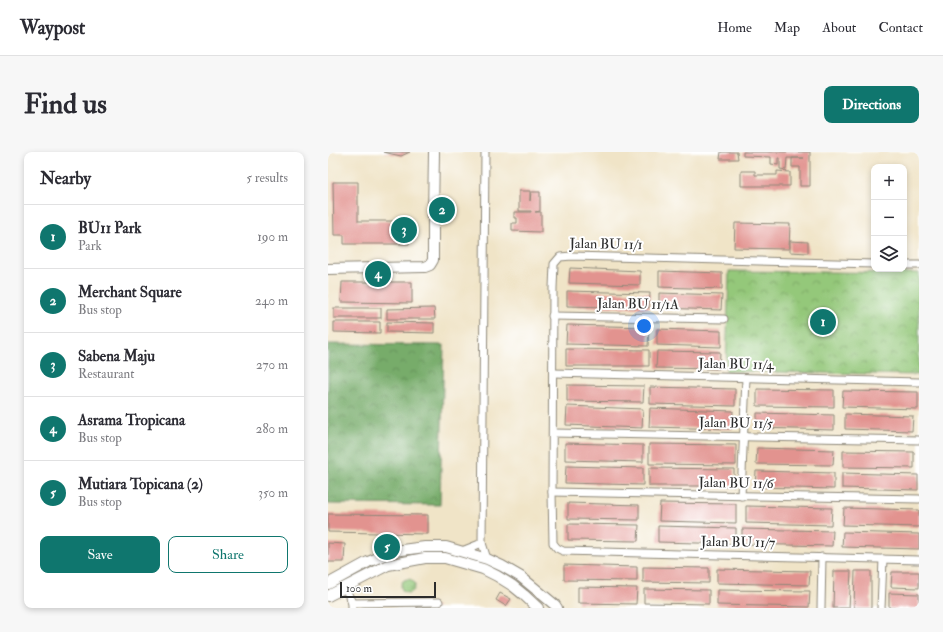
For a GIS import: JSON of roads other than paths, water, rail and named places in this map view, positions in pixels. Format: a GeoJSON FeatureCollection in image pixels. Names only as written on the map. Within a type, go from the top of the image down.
{"type":"FeatureCollection","features":[{"type":"Feature","properties":{"kind":"main road"},"geometry":{"type":"LineString","coordinates":[[328,268],[425,267],[430,265],[433,260],[434,152]]}},
{"type":"Feature","properties":{"kind":"main road"},"geometry":{"type":"LineString","coordinates":[[328,584],[368,562],[394,552],[425,547],[446,547],[487,559],[502,566],[521,577],[556,606]]}},
{"type":"Feature","properties":{"kind":"main road"},"geometry":{"type":"LineString","coordinates":[[328,596],[388,565],[425,558],[445,558],[483,569],[513,586],[534,605],[537,599],[538,591]]}},
{"type":"Feature","properties":{"kind":"main road"},"geometry":{"type":"LineString","coordinates":[[545,608],[548,606],[556,606]]}},
{"type":"Feature","properties":{"kind":"street"},"geometry":{"type":"LineString","coordinates":[[485,152],[482,543],[487,559]]}},
{"type":"Feature","properties":{"kind":"street","name":"Jalan BU 11/1"},"geometry":{"type":"LineString","coordinates":[[557,548],[553,543],[552,316],[554,264],[560,257],[572,256],[871,264]]}},
{"type":"Feature","properties":{"kind":"street"},"geometry":{"type":"LineString","coordinates":[[907,265],[919,265]]}},
{"type":"Feature","properties":{"kind":"street","name":"Jalan BU 11/1A"},"geometry":{"type":"LineString","coordinates":[[552,316],[724,318]]}},
{"type":"Feature","properties":{"kind":"street","name":"Jalan BU 11/4"},"geometry":{"type":"LineString","coordinates":[[552,373],[919,382]]}},
{"type":"Feature","properties":{"kind":"street"},"geometry":{"type":"LineString","coordinates":[[741,496],[746,378]]}},
{"type":"Feature","properties":{"kind":"street","name":"Jalan BU 11/5"},"geometry":{"type":"LineString","coordinates":[[553,433],[919,440]]}},
{"type":"Feature","properties":{"kind":"street","name":"Jalan BU 11/6"},"geometry":{"type":"LineString","coordinates":[[552,492],[919,499]]}},
{"type":"Feature","properties":{"kind":"street"},"geometry":{"type":"LineString","coordinates":[[462,551],[482,543]]}},
{"type":"Feature","properties":{"kind":"street","name":"Jalan BU 11/7"},"geometry":{"type":"LineString","coordinates":[[557,548],[563,551],[919,560]]}},
{"type":"Feature","properties":{"kind":"street"},"geometry":{"type":"LineString","coordinates":[[821,608],[822,557]]}},
{"type":"Feature","properties":{"kind":"street"},"geometry":{"type":"LineString","coordinates":[[881,608],[883,559]]}},
{"type":"Feature","properties":{"kind":"street"},"geometry":{"type":"LineString","coordinates":[[346,587],[352,605],[410,605],[439,602]]}},
{"type":"Feature","properties":{"kind":"place","name":"Merchant Square"},"geometry":{"type":"Point","coordinates":[442,210]}},
{"type":"Feature","properties":{"kind":"place","name":"Sabena Maju"},"geometry":{"type":"Point","coordinates":[404,230]}},
{"type":"Feature","properties":{"kind":"place","name":"Asrama Tropicana"},"geometry":{"type":"Point","coordinates":[378,274]}},
{"type":"Feature","properties":{"kind":"place","name":"BU11 Park"},"geometry":{"type":"Point","coordinates":[823,322]}},
{"type":"Feature","properties":{"kind":"place","name":"Mutiara Topicana (2)"},"geometry":{"type":"Point","coordinates":[387,547]}}]}
